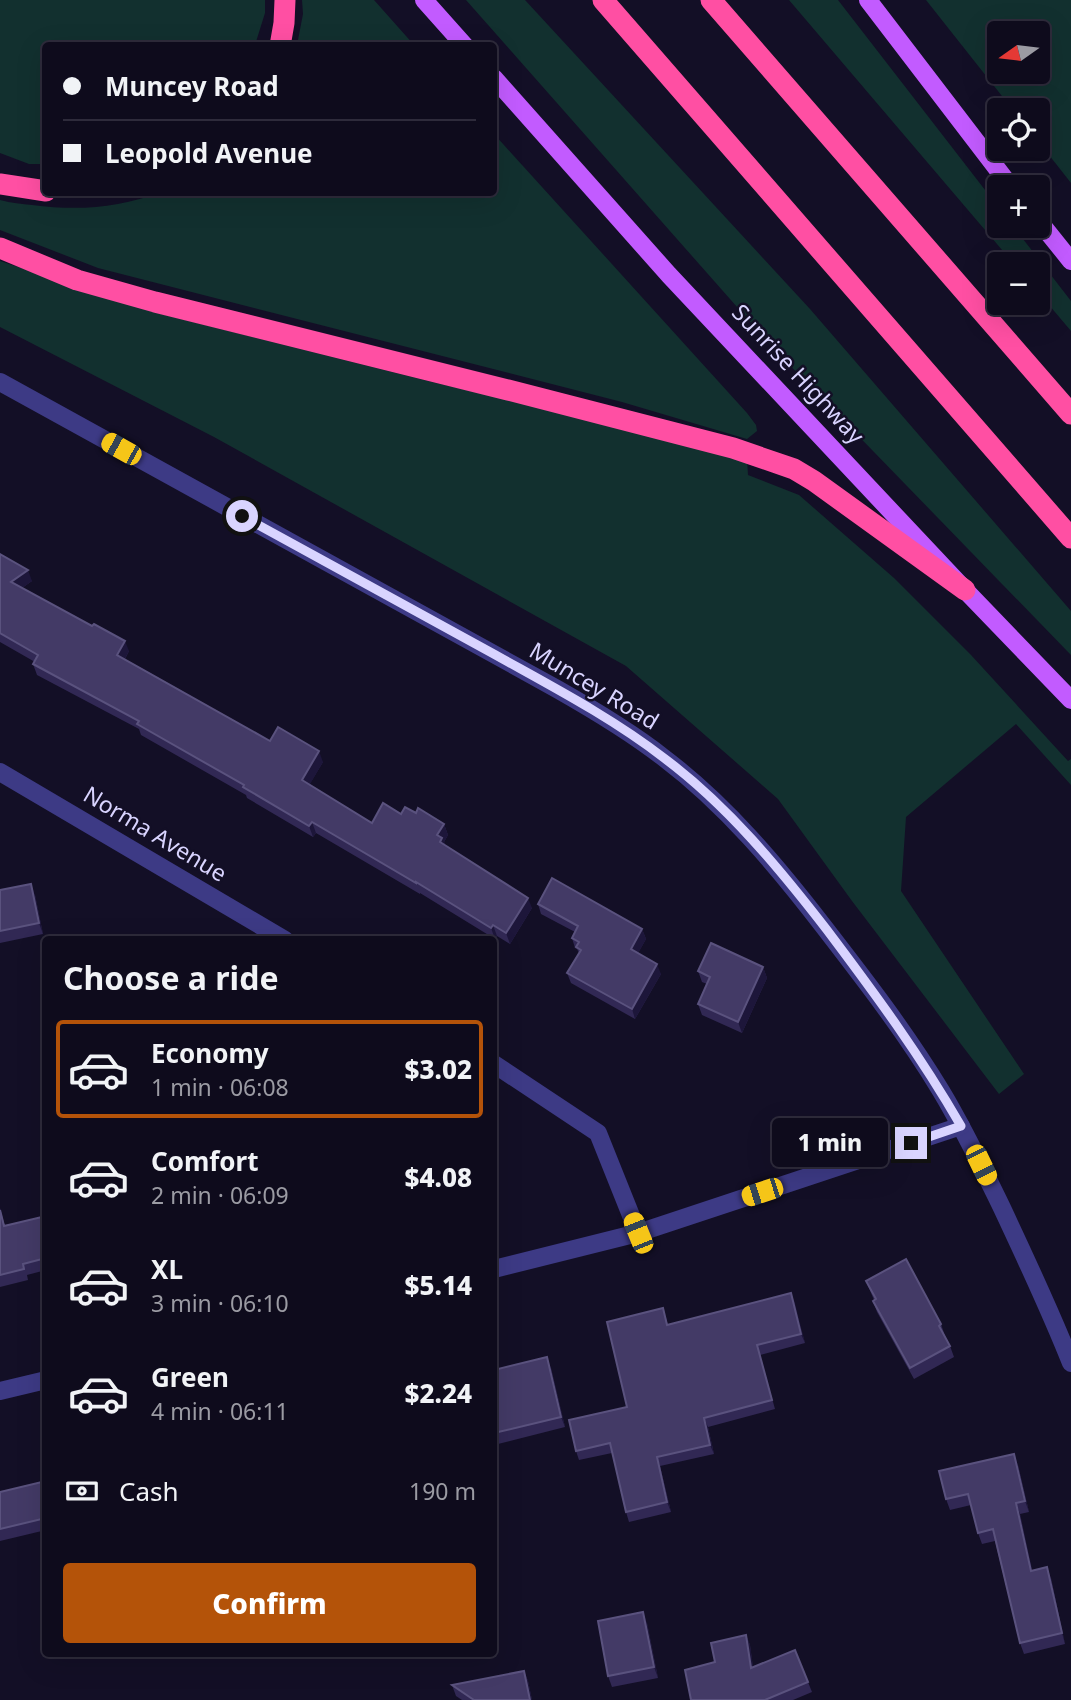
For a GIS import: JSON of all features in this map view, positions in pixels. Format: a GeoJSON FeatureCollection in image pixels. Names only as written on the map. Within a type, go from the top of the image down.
{"type":"FeatureCollection","features":[{"type":"Feature","properties":{"kind":"highway"},"geometry":{"type":"LineString","coordinates":[[281,42],[285,0]]}},
{"type":"Feature","properties":{"kind":"highway"},"geometry":{"type":"LineString","coordinates":[[603,0],[1071,538]]}},
{"type":"Feature","properties":{"kind":"highway"},"geometry":{"type":"LineString","coordinates":[[710,0],[1071,414]]}},
{"type":"Feature","properties":{"kind":"highway"},"geometry":{"type":"LineString","coordinates":[[0,184],[42,190]]}},
{"type":"Feature","properties":{"kind":"highway"},"geometry":{"type":"LineString","coordinates":[[0,248],[78,279],[155,302],[533,396],[774,461],[794,469],[822,486],[965,590]]}},
{"type":"Feature","properties":{"kind":"main road"},"geometry":{"type":"LineString","coordinates":[[424,0],[461,42]]}},
{"type":"Feature","properties":{"kind":"main road"},"geometry":{"type":"LineString","coordinates":[[868,0],[1003,175]]}},
{"type":"Feature","properties":{"kind":"main road","name":"Sunrise Highway"},"geometry":{"type":"LineString","coordinates":[[497,81],[669,275],[1071,700]]}},
{"type":"Feature","properties":{"kind":"main road"},"geometry":{"type":"LineString","coordinates":[[1050,235],[1071,261]]}},
{"type":"Feature","properties":{"kind":"street","name":"Muncey Road"},"geometry":{"type":"LineString","coordinates":[[0,382],[594,710],[664,757],[694,783],[724,812],[804,901],[889,1012],[942,1092],[1023,1253],[1071,1363]]}},
{"type":"Feature","properties":{"kind":"street","name":"Norma Avenue"},"geometry":{"type":"LineString","coordinates":[[0,772],[278,936]]}},
{"type":"Feature","properties":{"kind":"street"},"geometry":{"type":"LineString","coordinates":[[0,789],[20,783]]}},
{"type":"Feature","properties":{"kind":"street"},"geometry":{"type":"LineString","coordinates":[[497,1065],[598,1133],[638,1233]]}},
{"type":"Feature","properties":{"kind":"street"},"geometry":{"type":"LineString","coordinates":[[497,1268],[638,1233],[961,1126]]}},
{"type":"Feature","properties":{"kind":"street"},"geometry":{"type":"LineString","coordinates":[[0,1391],[42,1381]]}},
{"type":"Feature","properties":{"kind":"green space"},"geometry":{"type":"Polygon","coordinates":[[[0,0],[265,0],[265,13],[256,42],[42,42],[42,164],[29,164],[0,153],[0,0]]]}},
{"type":"Feature","properties":{"kind":"green space"},"geometry":{"type":"Polygon","coordinates":[[[302,0],[374,0],[411,42],[298,42],[303,14],[302,0]]]}},
{"type":"Feature","properties":{"kind":"green space"},"geometry":{"type":"Polygon","coordinates":[[[466,0],[525,0],[810,309],[1071,611],[1071,655],[775,350],[466,0]]]}},
{"type":"Feature","properties":{"kind":"green space"},"geometry":{"type":"Polygon","coordinates":[[[789,0],[838,0],[987,192],[987,232],[789,0]]]}},
{"type":"Feature","properties":{"kind":"green space"},"geometry":{"type":"Polygon","coordinates":[[[926,0],[1071,0],[1071,183],[1050,156],[1050,98],[1004,98],[992,84],[1050,84],[1050,21],[987,21],[987,77],[926,0]]]}},
{"type":"Feature","properties":{"kind":"green space"},"geometry":{"type":"Polygon","coordinates":[[[497,137],[747,413],[757,431],[747,439],[622,402],[98,268],[0,230],[0,200],[49,207],[82,208],[130,202],[149,196],[497,196],[497,137]]]}},
{"type":"Feature","properties":{"kind":"green space"},"geometry":{"type":"Polygon","coordinates":[[[992,238],[1022,238],[1033,252],[1004,252],[992,238]]]}},
{"type":"Feature","properties":{"kind":"green space"},"geometry":{"type":"Polygon","coordinates":[[[0,261],[161,314],[432,382],[647,432],[747,459],[748,475],[799,495],[894,578],[971,655],[1068,761],[1071,759],[1071,785],[1016,724],[906,817],[901,891],[1024,1074],[999,1094],[778,799],[626,666],[214,437],[0,327],[0,261]]]}},
{"type":"Feature","properties":{"kind":"green space"},"geometry":{"type":"Polygon","coordinates":[[[1050,274],[1071,301],[1071,331],[1050,306],[1050,274]]]}},
{"type":"Feature","properties":{"kind":"building"},"geometry":{"type":"Polygon","coordinates":[[[0,554],[28,570],[11,582],[125,641],[117,655],[270,741],[278,727],[319,751],[302,780],[372,823],[383,803],[401,814],[405,807],[416,813],[418,808],[444,824],[437,835],[442,838],[440,842],[528,898],[506,933],[493,925],[491,928],[312,822],[309,826],[243,787],[244,785],[137,724],[139,721],[33,664],[38,655],[0,633],[0,554]]]}},
{"type":"Feature","properties":{"kind":"building"},"geometry":{"type":"Polygon","coordinates":[[[552,878],[642,929],[631,949],[657,964],[632,1009],[567,973],[581,950],[576,947],[579,942],[572,938],[578,926],[538,904],[552,878]]]}},
{"type":"Feature","properties":{"kind":"building"},"geometry":{"type":"Polygon","coordinates":[[[31,884],[39,923],[0,931],[0,890],[31,884]]]}},
{"type":"Feature","properties":{"kind":"building"},"geometry":{"type":"Polygon","coordinates":[[[711,943],[763,967],[738,1022],[698,1004],[710,977],[698,971],[711,943]]]}},
{"type":"Feature","properties":{"kind":"building"},"geometry":{"type":"Polygon","coordinates":[[[0,1210],[4,1226],[42,1217],[42,1259],[23,1264],[24,1269],[0,1275],[0,1210]]]}},
{"type":"Feature","properties":{"kind":"building"},"geometry":{"type":"Polygon","coordinates":[[[906,1259],[950,1346],[910,1368],[873,1301],[876,1299],[866,1281],[906,1259]]]}},
{"type":"Feature","properties":{"kind":"building"},"geometry":{"type":"Polygon","coordinates":[[[791,1293],[801,1334],[757,1345],[772,1400],[704,1418],[710,1445],[657,1457],[667,1502],[626,1512],[610,1443],[576,1451],[569,1420],[627,1407],[607,1322],[663,1308],[667,1325],[791,1293]]]}},
{"type":"Feature","properties":{"kind":"building"},"geometry":{"type":"Polygon","coordinates":[[[547,1357],[561,1417],[497,1432],[497,1369],[547,1357]]]}},
{"type":"Feature","properties":{"kind":"building"},"geometry":{"type":"Polygon","coordinates":[[[1014,1454],[1025,1501],[1016,1503],[1031,1571],[1047,1567],[1062,1633],[1020,1643],[993,1529],[978,1533],[968,1494],[946,1499],[939,1471],[1014,1454]]]}},
{"type":"Feature","properties":{"kind":"building"},"geometry":{"type":"Polygon","coordinates":[[[42,1482],[42,1519],[0,1529],[0,1492],[42,1482]]]}},
{"type":"Feature","properties":{"kind":"building"},"geometry":{"type":"Polygon","coordinates":[[[643,1612],[654,1667],[608,1676],[598,1621],[643,1612]]]}},
{"type":"Feature","properties":{"kind":"building"},"geometry":{"type":"Polygon","coordinates":[[[746,1635],[751,1668],[795,1650],[808,1682],[765,1700],[691,1700],[685,1670],[715,1662],[711,1643],[746,1635]]]}},
{"type":"Feature","properties":{"kind":"building"},"geometry":{"type":"Polygon","coordinates":[[[524,1671],[530,1700],[474,1700],[452,1685],[524,1671]]]}},
{"type":"Feature","properties":{"kind":"route"},"geometry":{"type":"LineString","coordinates":[[242,516],[594,710],[664,757],[694,783],[724,812],[804,901],[889,1012],[942,1092],[961,1126],[911,1143]]}}]}
